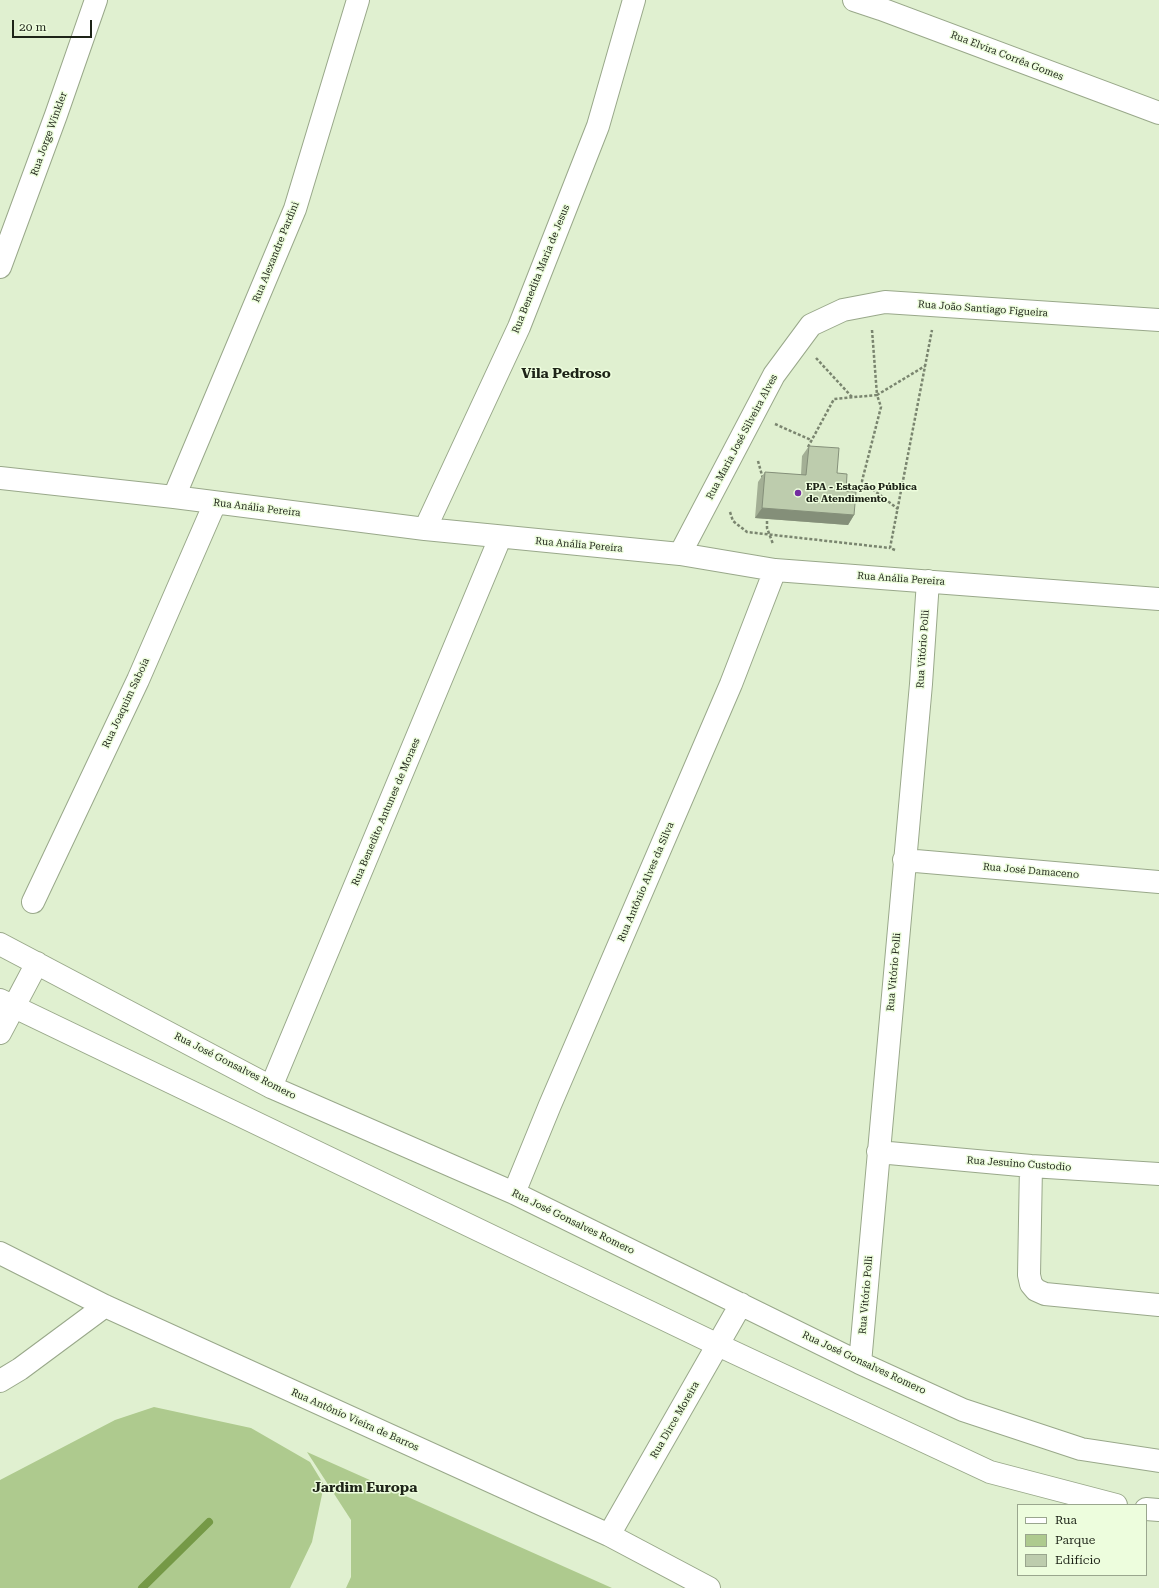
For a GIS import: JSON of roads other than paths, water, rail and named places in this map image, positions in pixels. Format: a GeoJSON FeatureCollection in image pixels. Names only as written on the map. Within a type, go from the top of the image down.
{"type":"FeatureCollection","features":[{"type":"Feature","properties":{"kind":"street","name":"Rua Jorge Winkler"},"geometry":{"type":"LineString","coordinates":[[0,267],[56,115],[96,0]]}},
{"type":"Feature","properties":{"kind":"street","name":"Rua Alexandre Pardini"},"geometry":{"type":"LineString","coordinates":[[174,497],[295,208],[358,0]]}},
{"type":"Feature","properties":{"kind":"street","name":"Rua Benedita Maria de Jesus"},"geometry":{"type":"LineString","coordinates":[[425,529],[525,312],[598,126],[634,0]]}},
{"type":"Feature","properties":{"kind":"street","name":"Rua Elvira Corrêa Gomes"},"geometry":{"type":"LineString","coordinates":[[854,0],[1159,113]]}},
{"type":"Feature","properties":{"kind":"street","name":"Rua João Santiago Figueira"},"geometry":{"type":"LineString","coordinates":[[811,325],[843,310],[885,302],[1159,320]]}},
{"type":"Feature","properties":{"kind":"street","name":"Rua Maria José Silveira Alves"},"geometry":{"type":"LineString","coordinates":[[680,554],[774,375],[811,325]]}},
{"type":"Feature","properties":{"kind":"street","name":"Rua Anália Pereira"},"geometry":{"type":"LineString","coordinates":[[0,478],[174,497],[500,538],[680,554],[779,570],[1159,600]]}},
{"type":"Feature","properties":{"kind":"street","name":"Rua Joaquim Saboia"},"geometry":{"type":"LineString","coordinates":[[33,902],[138,680],[215,503]]}},
{"type":"Feature","properties":{"kind":"street","name":"Rua Benedito Antunes de Moraes"},"geometry":{"type":"LineString","coordinates":[[271,1087],[500,538]]}},
{"type":"Feature","properties":{"kind":"street","name":"Rua Antônio Alves da Silva"},"geometry":{"type":"LineString","coordinates":[[514,1193],[550,1105],[779,570]]}},
{"type":"Feature","properties":{"kind":"street","name":"Rua Vitório Polli"},"geometry":{"type":"LineString","coordinates":[[860,1362],[921,684],[928,581]]}},
{"type":"Feature","properties":{"kind":"street","name":"Rua José Damaceno"},"geometry":{"type":"LineString","coordinates":[[904,860],[1159,882]]}},
{"type":"Feature","properties":{"kind":"street","name":"Rua José Gonsalves Romero"},"geometry":{"type":"LineString","coordinates":[[0,944],[271,1087],[514,1193],[860,1362],[963,1410],[1081,1449],[1159,1462]]}},
{"type":"Feature","properties":{"kind":"street"},"geometry":{"type":"LineString","coordinates":[[0,1033],[7,1004],[37,963]]}},
{"type":"Feature","properties":{"kind":"street"},"geometry":{"type":"LineString","coordinates":[[7,1004],[718,1345],[990,1472],[1112,1504]]}},
{"type":"Feature","properties":{"kind":"street","name":"Rua Jesuino Custodio"},"geometry":{"type":"LineString","coordinates":[[878,1152],[1031,1166],[1159,1174]]}},
{"type":"Feature","properties":{"kind":"street"},"geometry":{"type":"LineString","coordinates":[[1031,1166],[1029,1275],[1031,1284],[1036,1290],[1045,1294],[1159,1305]]}},
{"type":"Feature","properties":{"kind":"street","name":"Rua Antônio Vieira de Barros"},"geometry":{"type":"LineString","coordinates":[[0,1253],[105,1306],[608,1535],[709,1588]]}},
{"type":"Feature","properties":{"kind":"street","name":"Rua Dirce Moreira"},"geometry":{"type":"LineString","coordinates":[[608,1535],[741,1304]]}},
{"type":"Feature","properties":{"kind":"street"},"geometry":{"type":"LineString","coordinates":[[0,1382],[105,1306]]}},
{"type":"Feature","properties":{"kind":"street"},"geometry":{"type":"LineString","coordinates":[[1147,1509],[1159,1510]]}},
{"type":"Feature","properties":{"kind":"waterway"},"geometry":{"type":"LineString","coordinates":[[142,1588],[209,1522]]}},
{"type":"Feature","properties":{"kind":"place","name":"EPA - Estação Pública de Atendimento"},"geometry":{"type":"Point","coordinates":[798,493]}},
{"type":"Feature","properties":{"kind":"district","name":"Vila Pedroso"},"geometry":{"type":"Point","coordinates":[566,374]}},
{"type":"Feature","properties":{"kind":"district","name":"Jardim Europa"},"geometry":{"type":"Point","coordinates":[365,1488]}}]}
